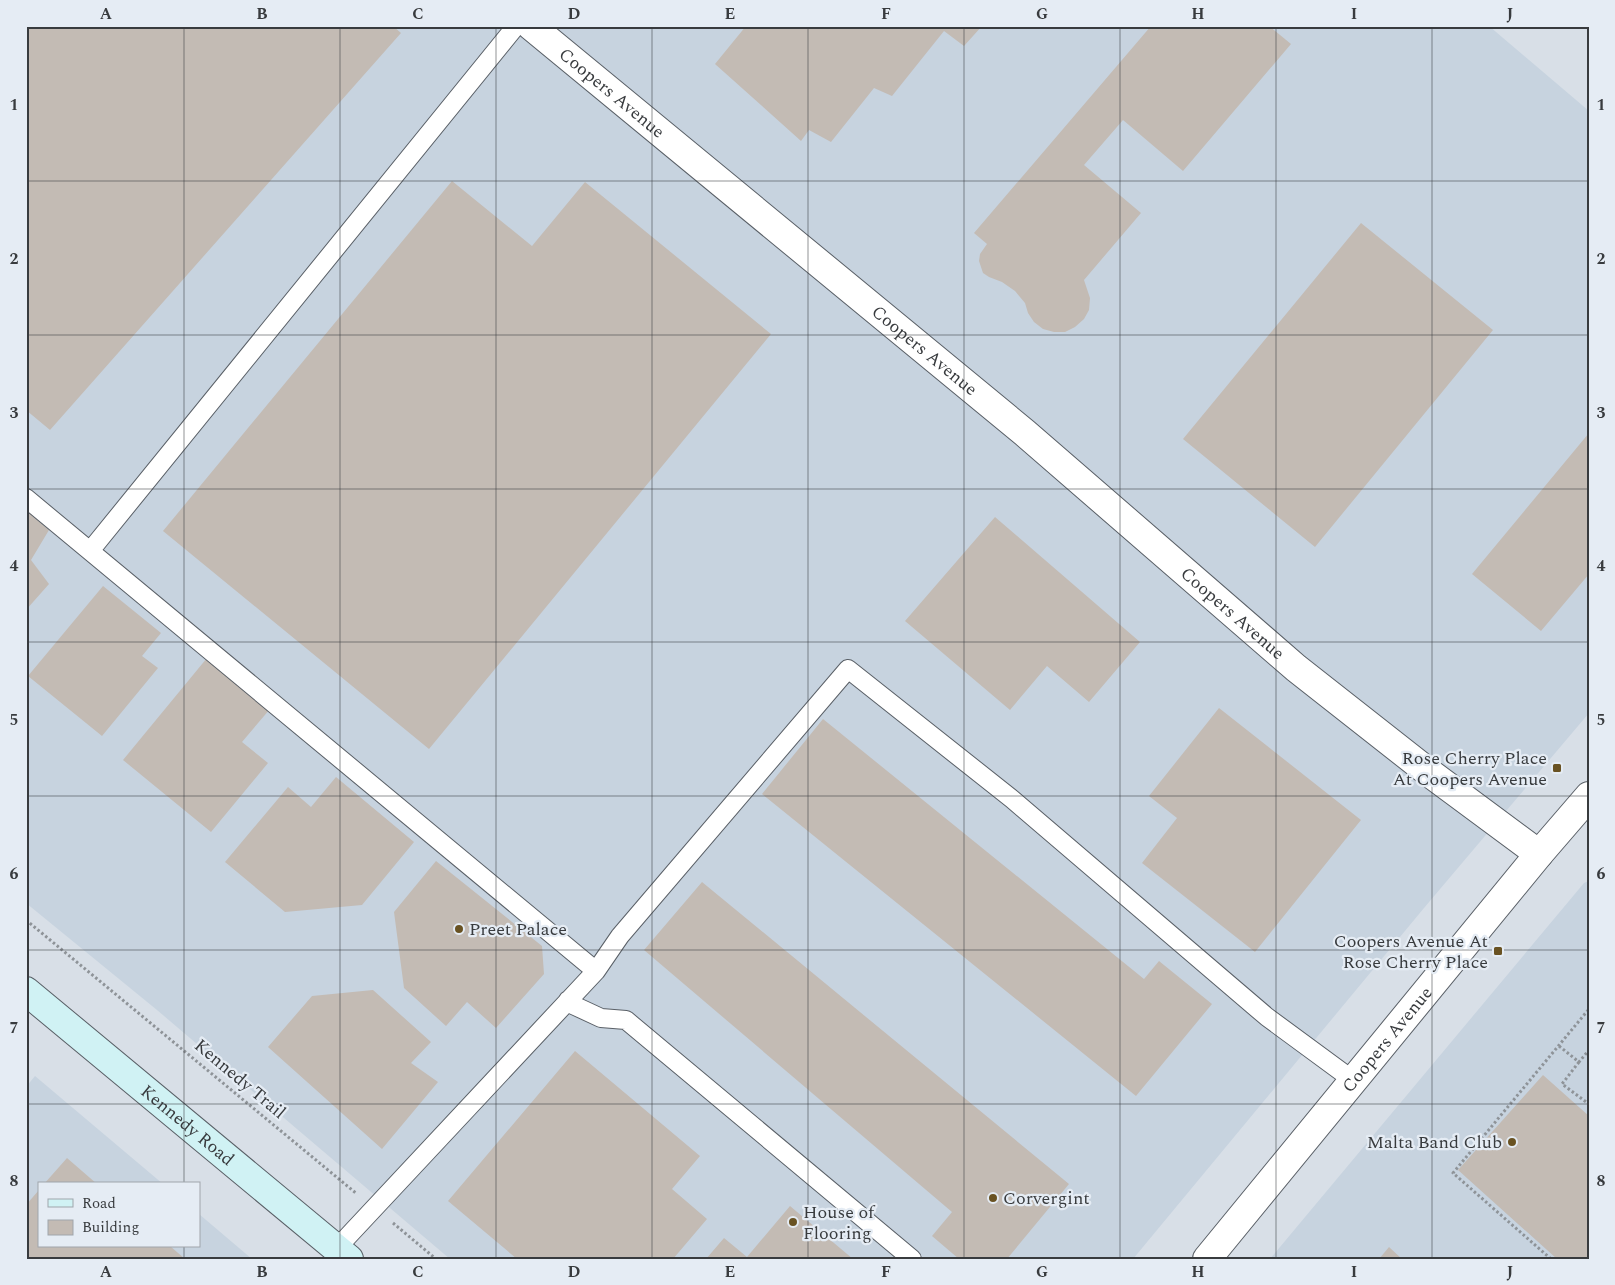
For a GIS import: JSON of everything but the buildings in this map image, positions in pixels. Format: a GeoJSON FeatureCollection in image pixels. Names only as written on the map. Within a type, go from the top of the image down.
{"type":"FeatureCollection","features":[{"type":"Feature","properties":{"kind":"main road","name":"Kennedy Road"},"geometry":{"type":"LineString","coordinates":[[29,999],[342,1254]]}},
{"type":"Feature","properties":{"kind":"street","name":"Coopers Avenue"},"geometry":{"type":"LineString","coordinates":[[531,26],[1025,433],[1296,668],[1427,771],[1539,854],[1207,1259]]}},
{"type":"Feature","properties":{"kind":"street"},"geometry":{"type":"LineString","coordinates":[[1539,854],[1589,796]]}},
{"type":"Feature","properties":{"kind":"lane"},"geometry":{"type":"LineString","coordinates":[[90,551],[516,26]]}},
{"type":"Feature","properties":{"kind":"lane"},"geometry":{"type":"LineString","coordinates":[[26,498],[596,971]]}},
{"type":"Feature","properties":{"kind":"lane"},"geometry":{"type":"LineString","coordinates":[[342,1254],[374,1208],[596,971],[620,936],[848,669],[1012,799],[1267,1017],[1354,1081]]}},
{"type":"Feature","properties":{"kind":"lane"},"geometry":{"type":"LineString","coordinates":[[568,1000],[601,1018],[626,1020],[912,1259]]}},
{"type":"Feature","properties":{"kind":"path","name":"Kennedy Trail"},"geometry":{"type":"LineString","coordinates":[[26,920],[436,1259]]}},
{"type":"Feature","properties":{"kind":"path"},"geometry":{"type":"LineString","coordinates":[[1551,1259],[1453,1173],[1589,1009]]}},
{"type":"Feature","properties":{"kind":"path"},"geometry":{"type":"LineString","coordinates":[[1559,1046],[1580,1062]]}},
{"type":"Feature","properties":{"kind":"path"},"geometry":{"type":"LineString","coordinates":[[1589,1050],[1562,1084],[1589,1104]]}},
{"type":"Feature","properties":{"kind":"shaded area"},"geometry":{"type":"Polygon","coordinates":[[[26,26],[1489,26],[1589,111],[1589,713],[1424,908],[1133,1259],[450,1259],[157,1010],[26,903],[26,26]]]}},
{"type":"Feature","properties":{"kind":"shaded area"},"geometry":{"type":"Polygon","coordinates":[[[1589,881],[1589,1259],[1270,1259],[1584,883],[1589,881]]]}},
{"type":"Feature","properties":{"kind":"shaded area"},"geometry":{"type":"Polygon","coordinates":[[[35,1076],[161,1182],[38,1182],[38,1248],[200,1248],[200,1215],[252,1259],[26,1259],[26,1087],[35,1076]]]}},
{"type":"Feature","properties":{"kind":"place","name":"Rose Cherry Place At Coopers Avenue"},"geometry":{"type":"Point","coordinates":[1557,768]}},
{"type":"Feature","properties":{"kind":"place","name":"Preet Palace"},"geometry":{"type":"Point","coordinates":[459,929]}},
{"type":"Feature","properties":{"kind":"place","name":"Coopers Avenue At Rose Cherry Place"},"geometry":{"type":"Point","coordinates":[1498,951]}},
{"type":"Feature","properties":{"kind":"place","name":"Malta Band Club"},"geometry":{"type":"Point","coordinates":[1512,1142]}},
{"type":"Feature","properties":{"kind":"place","name":"Corvergint"},"geometry":{"type":"Point","coordinates":[993,1198]}},
{"type":"Feature","properties":{"kind":"place","name":"House of Flooring"},"geometry":{"type":"Point","coordinates":[793,1222]}}]}
